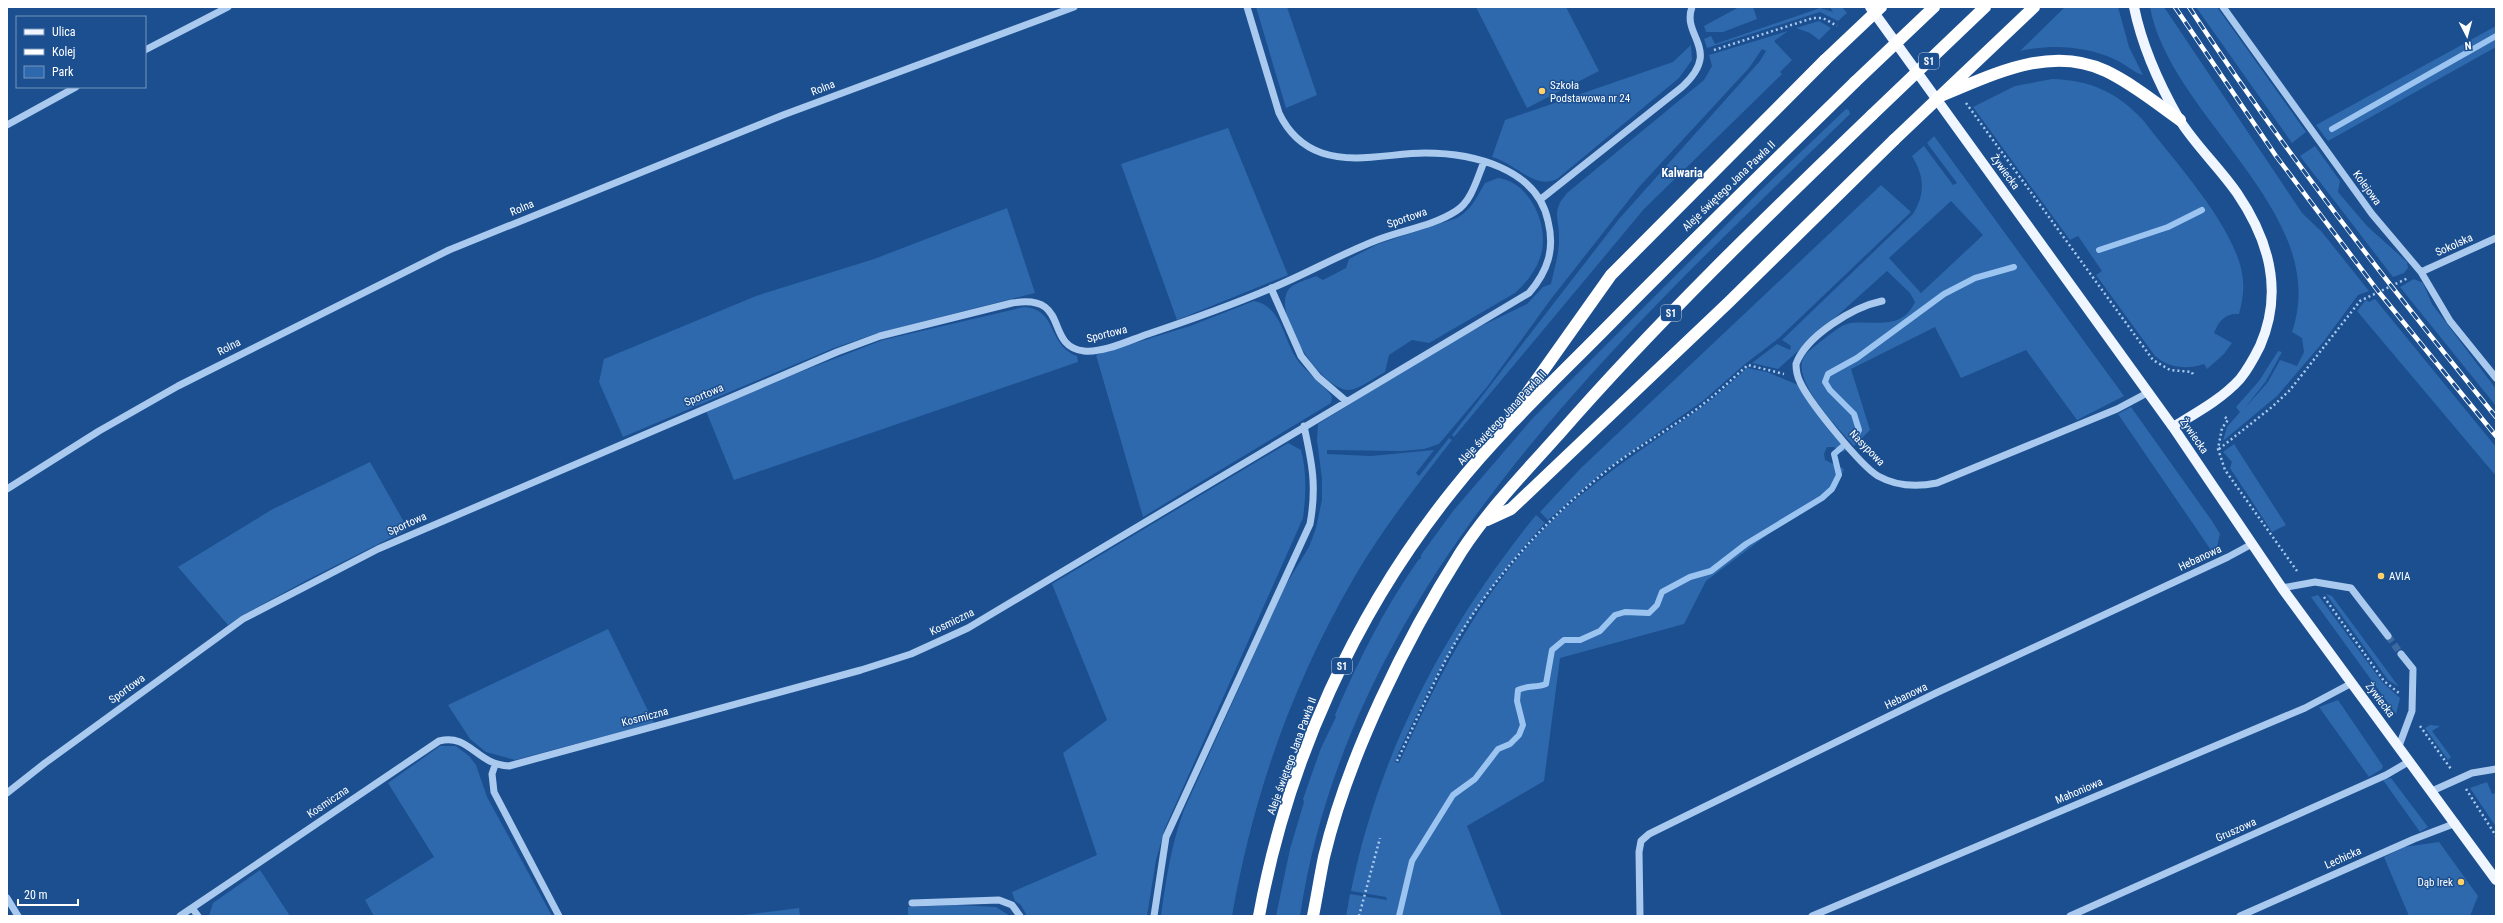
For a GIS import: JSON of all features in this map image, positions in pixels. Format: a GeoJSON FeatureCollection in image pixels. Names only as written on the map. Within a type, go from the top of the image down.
{"type":"FeatureCollection","features":[{"type":"Feature","properties":{"kind":"highway"},"geometry":{"type":"LineString","coordinates":[[1489,447],[1611,275],[1824,60],[1881,7]]}},
{"type":"Feature","properties":{"kind":"highway","name":"Aleje świętego Jana Pawła II"},"geometry":{"type":"LineString","coordinates":[[1259,916],[1277,837],[1294,781],[1315,724],[1338,674],[1372,609],[1406,554],[1452,491],[1489,447],[1710,222],[1934,7]]}},
{"type":"Feature","properties":{"kind":"highway","name":"S1"},"geometry":{"type":"LineString","coordinates":[[1313,916],[1325,856],[1346,789],[1371,724],[1396,670],[1428,610],[1462,552],[1483,523],[1599,388],[1709,272],[1985,7]]}},
{"type":"Feature","properties":{"kind":"highway"},"geometry":{"type":"LineString","coordinates":[[1483,523],[1511,509],[1728,302],[1938,97],[2034,7]]}},
{"type":"Feature","properties":{"kind":"highway"},"geometry":{"type":"LineString","coordinates":[[1938,97],[2028,63],[2052,60],[2067,61],[2082,63],[2105,70],[2128,82],[2180,120]]}},
{"type":"Feature","properties":{"kind":"main road","name":"Żywiecka"},"geometry":{"type":"LineString","coordinates":[[1870,7],[2173,427],[2282,588],[2456,823],[2496,880]]}},
{"type":"Feature","properties":{"kind":"main road"},"geometry":{"type":"LineString","coordinates":[[2134,7],[2148,56],[2159,82],[2180,120],[2236,192],[2259,231],[2268,254],[2273,292],[2268,324],[2248,369],[2239,380],[2213,402],[2173,427]]}},
{"type":"Feature","properties":{"kind":"street"},"geometry":{"type":"LineString","coordinates":[[146,49],[228,7]]}},
{"type":"Feature","properties":{"kind":"street","name":"Rolna"},"geometry":{"type":"LineString","coordinates":[[7,489],[99,431],[178,386],[449,250],[783,115],[1074,7]]}},
{"type":"Feature","properties":{"kind":"street","name":"Kosmiczna"},"geometry":{"type":"LineString","coordinates":[[180,916],[439,741],[450,739],[461,741],[484,760],[495,765],[516,764],[861,670],[911,654],[968,628],[1346,400],[1528,293],[1544,272],[1552,247],[1547,216],[1540,199],[1526,183],[1510,172],[1484,162],[1455,156],[1426,153],[1358,157],[1333,155],[1302,143],[1284,125],[1279,113],[1247,7]]}},
{"type":"Feature","properties":{"kind":"street"},"geometry":{"type":"LineString","coordinates":[[1540,199],[1682,87],[1696,72],[1700,63],[1700,54],[1691,20],[1692,7]]}},
{"type":"Feature","properties":{"kind":"street","name":"Kolejowa"},"geometry":{"type":"LineString","coordinates":[[2223,7],[2372,214],[2421,272],[2450,321],[2496,378]]}},
{"type":"Feature","properties":{"kind":"street"},"geometry":{"type":"LineString","coordinates":[[7,125],[74,88]]}},
{"type":"Feature","properties":{"kind":"street","name":"Sportowa"},"geometry":{"type":"LineString","coordinates":[[7,793],[45,763],[243,619],[290,594],[404,537],[837,352],[902,330],[1012,304],[1033,301],[1046,308],[1068,345],[1084,351],[1097,350],[1178,324],[1271,288],[1376,240],[1447,216],[1464,204],[1484,162]]}},
{"type":"Feature","properties":{"kind":"street","name":"Sokolska"},"geometry":{"type":"LineString","coordinates":[[2421,272],[2496,238]]}},
{"type":"Feature","properties":{"kind":"street"},"geometry":{"type":"LineString","coordinates":[[1271,288],[1300,356],[1318,377],[1346,400]]}},
{"type":"Feature","properties":{"kind":"street"},"geometry":{"type":"LineString","coordinates":[[1797,375],[1796,364],[1806,348],[1842,317],[1870,304],[1882,301]]}},
{"type":"Feature","properties":{"kind":"street","name":"Nasypowa"},"geometry":{"type":"LineString","coordinates":[[1797,375],[1801,384],[1832,427],[1877,475],[1890,481],[1922,486],[1937,483],[2006,456],[2118,409],[2148,392]]}},
{"type":"Feature","properties":{"kind":"street"},"geometry":{"type":"LineString","coordinates":[[1154,916],[1166,837],[1310,524],[1315,499],[1315,480],[1304,426]]}},
{"type":"Feature","properties":{"kind":"street","name":"Hebanowa"},"geometry":{"type":"LineString","coordinates":[[1640,916],[1639,852],[1641,841],[1649,834],[1929,697],[2228,558],[2252,544]]}},
{"type":"Feature","properties":{"kind":"street"},"geometry":{"type":"LineString","coordinates":[[2282,588],[2313,582],[2351,588],[2388,636]]}},
{"type":"Feature","properties":{"kind":"street"},"geometry":{"type":"LineString","coordinates":[[2399,746],[2411,712],[2413,670],[2401,654]]}},
{"type":"Feature","properties":{"kind":"street","name":"Mahoniowa"},"geometry":{"type":"LineString","coordinates":[[1812,916],[2305,708],[2352,683]]}},
{"type":"Feature","properties":{"kind":"street","name":"Gruszowa"},"geometry":{"type":"LineString","coordinates":[[2070,916],[2386,775],[2410,761]]}},
{"type":"Feature","properties":{"kind":"street"},"geometry":{"type":"LineString","coordinates":[[495,765],[492,774],[494,792],[559,916]]}},
{"type":"Feature","properties":{"kind":"street"},"geometry":{"type":"LineString","coordinates":[[2432,791],[2472,773],[2496,769]]}},
{"type":"Feature","properties":{"kind":"street","name":"Lechicka"},"geometry":{"type":"LineString","coordinates":[[2240,916],[2414,839],[2456,823]]}},
{"type":"Feature","properties":{"kind":"street"},"geometry":{"type":"LineString","coordinates":[[7,898],[15,915]]}},
{"type":"Feature","properties":{"kind":"street"},"geometry":{"type":"LineString","coordinates":[[912,902],[999,900],[1012,905],[1020,916]]}},
{"type":"Feature","properties":{"kind":"street"},"geometry":{"type":"LineString","coordinates":[[192,908],[198,916]]}},
{"type":"Feature","properties":{"kind":"path"},"geometry":{"type":"LineString","coordinates":[[1700,54],[1813,18],[1823,18],[1841,28]]}},
{"type":"Feature","properties":{"kind":"path"},"geometry":{"type":"LineString","coordinates":[[1964,101],[2153,360],[2170,370],[2192,372],[2193,375]]}},
{"type":"Feature","properties":{"kind":"path"},"geometry":{"type":"LineString","coordinates":[[2218,449],[2272,407],[2290,390],[2360,301],[2421,272]]}},
{"type":"Feature","properties":{"kind":"path"},"geometry":{"type":"LineString","coordinates":[[1397,761],[1437,676],[1457,641],[1500,577],[1545,525],[1607,471],[1707,401],[1748,365],[1782,374],[1797,375]]}},
{"type":"Feature","properties":{"kind":"path"},"geometry":{"type":"LineString","coordinates":[[2225,417],[2228,420],[2220,433],[2218,449],[2225,470],[2294,570],[2306,573],[2384,681],[2399,693],[2496,836]]}},
{"type":"Feature","properties":{"kind":"path"},"geometry":{"type":"LineString","coordinates":[[1359,916],[1380,838]]}},
{"type":"Feature","properties":{"kind":"green space"},"geometry":{"type":"Polygon","coordinates":[[[1256,7],[1287,7],[1317,95],[1286,108],[1256,7]]]}},
{"type":"Feature","properties":{"kind":"green space"},"geometry":{"type":"Polygon","coordinates":[[[1476,7],[1566,7],[1599,71],[1527,108],[1476,7]]]}},
{"type":"Feature","properties":{"kind":"green space"},"geometry":{"type":"Polygon","coordinates":[[[1739,7],[1753,7],[1757,19],[1723,32],[1706,32],[1704,26],[1739,7]]]}},
{"type":"Feature","properties":{"kind":"green space"},"geometry":{"type":"Polygon","coordinates":[[[1830,7],[1842,7],[1847,13],[1838,21],[1820,12],[1707,48],[1704,39],[1711,36],[1715,44],[1820,8],[1833,12],[1830,7]]]}},
{"type":"Feature","properties":{"kind":"green space"},"geometry":{"type":"Polygon","coordinates":[[[2065,7],[2118,7],[2129,47],[2143,75],[2114,59],[2092,51],[2044,47],[2020,51],[2065,7]]]}},
{"type":"Feature","properties":{"kind":"green space"},"geometry":{"type":"Polygon","coordinates":[[[2150,7],[2164,7],[2302,213],[2321,231],[2369,291],[2358,295],[2324,341],[2277,396],[2223,441],[2227,427],[2240,412],[2236,407],[2259,381],[2278,351],[2282,352],[2266,381],[2244,409],[2268,382],[2280,360],[2297,366],[2304,352],[2302,338],[2292,332],[2298,288],[2290,246],[2270,206],[2244,166],[2186,87],[2164,48],[2150,7]]]}},
{"type":"Feature","properties":{"kind":"green space"},"geometry":{"type":"Polygon","coordinates":[[[2196,7],[2217,7],[2306,132],[2292,143],[2196,7]]]}},
{"type":"Feature","properties":{"kind":"green space"},"geometry":{"type":"Polygon","coordinates":[[[1819,21],[1831,28],[1819,40],[1810,33],[1796,28],[1819,21]]]}},
{"type":"Feature","properties":{"kind":"green space"},"geometry":{"type":"Polygon","coordinates":[[[2496,26],[2496,47],[2328,141],[2316,125],[2496,26]]]}},
{"type":"Feature","properties":{"kind":"green space"},"geometry":{"type":"Polygon","coordinates":[[[1788,31],[1774,41],[1792,60],[1780,72],[1782,74],[1644,209],[1454,437],[1452,435],[1619,219],[1760,61],[1766,51],[1762,49],[1749,68],[1639,187],[1551,299],[1487,387],[1439,444],[1424,449],[1401,451],[1327,450],[1327,454],[1371,456],[1434,450],[1416,473],[1419,476],[1449,438],[1452,440],[1401,506],[1366,558],[1333,616],[1294,698],[1278,740],[1251,827],[1232,916],[1161,916],[1172,849],[1184,810],[1285,586],[1309,547],[1316,528],[1322,500],[1322,479],[1317,440],[1318,424],[1456,338],[1527,304],[1543,287],[1551,284],[1559,246],[1557,211],[1567,193],[1704,80],[1712,66],[1709,55],[1788,31]]]}},
{"type":"Feature","properties":{"kind":"green space"},"geometry":{"type":"Polygon","coordinates":[[[1691,45],[1692,60],[1679,78],[1557,179],[1549,182],[1533,179],[1501,160],[1492,157],[1505,120],[1673,62],[1691,45]]]}},
{"type":"Feature","properties":{"kind":"green space"},"geometry":{"type":"Polygon","coordinates":[[[2052,79],[2079,82],[2102,89],[2113,95],[2133,110],[2143,120],[2187,175],[2218,219],[2230,240],[2239,261],[2243,281],[2242,302],[2239,314],[2226,316],[2220,321],[2214,333],[2232,343],[2224,354],[2207,369],[2204,364],[2191,367],[2178,367],[2166,363],[2155,356],[2096,275],[2102,271],[2078,236],[2070,240],[1973,107],[2015,86],[2052,79]]]}},
{"type":"Feature","properties":{"kind":"green space"},"geometry":{"type":"Polygon","coordinates":[[[1846,109],[1849,110],[1850,114],[1674,287],[1588,378],[1508,473],[1435,574],[1375,681],[1329,795],[1300,916],[1276,916],[1290,849],[1304,802],[1303,799],[1321,748],[1336,717],[1335,715],[1353,674],[1373,635],[1406,578],[1419,559],[1421,559],[1421,555],[1453,511],[1532,419],[1761,190],[1846,109]]]}},
{"type":"Feature","properties":{"kind":"green space"},"geometry":{"type":"Polygon","coordinates":[[[1228,128],[1288,275],[1177,320],[1121,164],[1228,128]]]}},
{"type":"Feature","properties":{"kind":"green space"},"geometry":{"type":"Polygon","coordinates":[[[1934,136],[2124,396],[2077,420],[2026,350],[1961,378],[1935,327],[1851,369],[1870,430],[1854,446],[1819,405],[1811,393],[1802,369],[1803,359],[1813,348],[1842,326],[1861,322],[1879,323],[1895,321],[1903,317],[1909,311],[1915,302],[1910,293],[1887,271],[1778,369],[1752,363],[1777,344],[1790,350],[1791,346],[1782,340],[1913,214],[1920,199],[1922,185],[1919,171],[1912,156],[1924,146],[1953,185],[1957,183],[1927,143],[1934,136]],[[1951,201],[1889,258],[1921,293],[1983,235],[1951,201]]]}},
{"type":"Feature","properties":{"kind":"green space"},"geometry":{"type":"Polygon","coordinates":[[[2315,146],[2340,181],[2338,192],[2367,226],[2407,262],[2408,268],[2404,273],[2393,277],[2300,156],[2315,146]]]}},
{"type":"Feature","properties":{"kind":"green space"},"geometry":{"type":"Polygon","coordinates":[[[1498,178],[1510,181],[1520,188],[1529,197],[1536,209],[1543,234],[1543,246],[1540,258],[1533,273],[1515,293],[1429,343],[1412,340],[1389,355],[1385,372],[1358,387],[1349,390],[1338,387],[1326,378],[1313,365],[1293,331],[1287,315],[1285,300],[1289,289],[1298,283],[1316,276],[1323,280],[1346,268],[1349,259],[1378,244],[1457,218],[1470,207],[1485,183],[1498,178]]]}},
{"type":"Feature","properties":{"kind":"green space"},"geometry":{"type":"Polygon","coordinates":[[[1881,185],[1911,212],[1779,338],[1745,364],[1704,400],[1605,470],[1548,520],[1540,512],[1581,468],[1881,185]]]}},
{"type":"Feature","properties":{"kind":"green space"},"geometry":{"type":"Polygon","coordinates":[[[1007,208],[1035,293],[878,333],[834,348],[623,437],[599,382],[604,359],[756,296],[874,259],[1007,208]]]}},
{"type":"Feature","properties":{"kind":"green space"},"geometry":{"type":"Polygon","coordinates":[[[2414,279],[2423,283],[2432,304],[2496,389],[2496,406],[2400,287],[2414,279]]]}},
{"type":"Feature","properties":{"kind":"green space"},"geometry":{"type":"Polygon","coordinates":[[[2375,299],[2496,447],[2496,476],[2357,311],[2366,300],[2369,302],[2375,299]]]}},
{"type":"Feature","properties":{"kind":"green space"},"geometry":{"type":"Polygon","coordinates":[[[1254,301],[1263,304],[1276,316],[1296,358],[1330,394],[1332,397],[1331,403],[1143,517],[1096,355],[1190,326],[1254,301]]]}},
{"type":"Feature","properties":{"kind":"green space"},"geometry":{"type":"Polygon","coordinates":[[[1024,307],[1035,309],[1048,320],[1061,344],[1068,351],[1077,356],[1078,362],[734,480],[706,411],[774,382],[883,340],[1024,307]]]}},
{"type":"Feature","properties":{"kind":"green space"},"geometry":{"type":"Polygon","coordinates":[[[1747,368],[1767,372],[1798,385],[1847,450],[1842,452],[1834,447],[1827,447],[1824,454],[1825,460],[1844,469],[1837,487],[1826,498],[1771,532],[1706,581],[1684,624],[1560,658],[1544,781],[1467,826],[1502,916],[1346,916],[1350,894],[1387,900],[1386,897],[1351,891],[1363,839],[1379,789],[1398,740],[1446,645],[1473,600],[1504,557],[1536,515],[1545,523],[1490,589],[1459,636],[1431,686],[1395,762],[1399,763],[1429,700],[1462,639],[1499,581],[1521,554],[1563,510],[1623,463],[1706,404],[1747,368]]]}},
{"type":"Feature","properties":{"kind":"green space"},"geometry":{"type":"Polygon","coordinates":[[[2131,407],[2220,534],[2217,547],[2220,553],[2215,556],[2118,414],[2131,407]]]}},
{"type":"Feature","properties":{"kind":"green space"},"geometry":{"type":"Polygon","coordinates":[[[1288,443],[1301,450],[1303,459],[1305,501],[1303,518],[1165,828],[1156,860],[1147,916],[1027,916],[1021,905],[1015,901],[1012,892],[1097,855],[1063,753],[1107,720],[1052,584],[1288,443]]]}},
{"type":"Feature","properties":{"kind":"green space"},"geometry":{"type":"Polygon","coordinates":[[[2234,444],[2286,525],[2272,532],[2230,468],[2232,462],[2223,452],[2234,444]]]}},
{"type":"Feature","properties":{"kind":"green space"},"geometry":{"type":"Polygon","coordinates":[[[370,462],[408,529],[309,579],[241,616],[228,625],[178,567],[271,510],[370,462]]]}},
{"type":"Feature","properties":{"kind":"green space"},"geometry":{"type":"Polygon","coordinates":[[[2326,594],[2332,596],[2399,687],[2388,680],[2326,594]]]}},
{"type":"Feature","properties":{"kind":"green space"},"geometry":{"type":"Polygon","coordinates":[[[2318,595],[2382,682],[2400,698],[2396,714],[2311,597],[2318,595]]]}},
{"type":"Feature","properties":{"kind":"green space"},"geometry":{"type":"Polygon","coordinates":[[[608,629],[654,723],[515,760],[486,752],[470,739],[448,705],[608,629]]]}},
{"type":"Feature","properties":{"kind":"green space"},"geometry":{"type":"Polygon","coordinates":[[[2338,700],[2383,766],[2382,769],[2369,777],[2319,707],[2338,700]]]}},
{"type":"Feature","properties":{"kind":"green space"},"geometry":{"type":"Polygon","coordinates":[[[2430,725],[2440,726],[2432,731],[2451,757],[2448,760],[2425,728],[2430,725]]]}},
{"type":"Feature","properties":{"kind":"green space"},"geometry":{"type":"Polygon","coordinates":[[[440,746],[456,746],[469,756],[476,765],[487,797],[552,916],[374,916],[365,900],[434,857],[388,783],[440,746]]]}},
{"type":"Feature","properties":{"kind":"green space"},"geometry":{"type":"Polygon","coordinates":[[[2391,778],[2428,827],[2420,832],[2383,780],[2391,778]]]}},
{"type":"Feature","properties":{"kind":"green space"},"geometry":{"type":"Polygon","coordinates":[[[2487,782],[2492,794],[2496,793],[2496,827],[2470,788],[2487,782]]]}},
{"type":"Feature","properties":{"kind":"green space"},"geometry":{"type":"Polygon","coordinates":[[[2439,842],[2478,896],[2470,916],[2409,916],[2384,857],[2404,847],[2439,842]]]}},
{"type":"Feature","properties":{"kind":"green space"},"geometry":{"type":"Polygon","coordinates":[[[260,870],[290,916],[209,916],[213,903],[260,870]]]}},
{"type":"Feature","properties":{"kind":"green space"},"geometry":{"type":"Polygon","coordinates":[[[956,905],[996,907],[1010,916],[908,916],[908,907],[956,905]]]}},
{"type":"Feature","properties":{"kind":"green space"},"geometry":{"type":"Polygon","coordinates":[[[799,908],[800,916],[735,916],[799,908]]]}},
{"type":"Feature","properties":{"kind":"waterway"},"geometry":{"type":"LineString","coordinates":[[2332,129],[2496,36]]}},
{"type":"Feature","properties":{"kind":"waterway"},"geometry":{"type":"LineString","coordinates":[[2099,250],[2168,227],[2202,210]]}},
{"type":"Feature","properties":{"kind":"waterway"},"geometry":{"type":"LineString","coordinates":[[1856,436],[1859,430],[1854,414],[1830,390],[1825,382],[1828,374],[1857,358],[1944,294],[1975,278],[2014,267]]}},
{"type":"Feature","properties":{"kind":"waterway"},"geometry":{"type":"LineString","coordinates":[[1399,916],[1412,861],[1453,795],[1475,779],[1498,749],[1510,744],[1519,735],[1523,725],[1517,701],[1518,690],[1546,684],[1552,650],[1564,640],[1580,640],[1600,631],[1615,615],[1625,612],[1649,613],[1657,605],[1662,592],[1690,577],[1711,571],[1746,544],[1822,498],[1832,489],[1839,475],[1834,454],[1842,447]]}},
{"type":"Feature","properties":{"kind":"tunnel"},"geometry":{"type":"LineString","coordinates":[[2388,636],[2401,654]]}},
{"type":"Feature","properties":{"kind":"railway"},"geometry":{"type":"LineString","coordinates":[[2175,7],[2276,156],[2378,291],[2496,436]]}},
{"type":"Feature","properties":{"kind":"railway"},"geometry":{"type":"LineString","coordinates":[[2189,7],[2261,113],[2337,216],[2496,417]]}},
{"type":"Feature","properties":{"kind":"place","name":"Szkoła Podstawowa nr 24"},"geometry":{"type":"Point","coordinates":[1542,91]}},
{"type":"Feature","properties":{"kind":"place","name":"AVIA"},"geometry":{"type":"Point","coordinates":[2381,576]}},
{"type":"Feature","properties":{"kind":"place","name":"Dąb Irek"},"geometry":{"type":"Point","coordinates":[2461,882]}},
{"type":"Feature","properties":{"kind":"district","name":"Kalwaria"},"geometry":{"type":"Point","coordinates":[1682,173]}}]}
